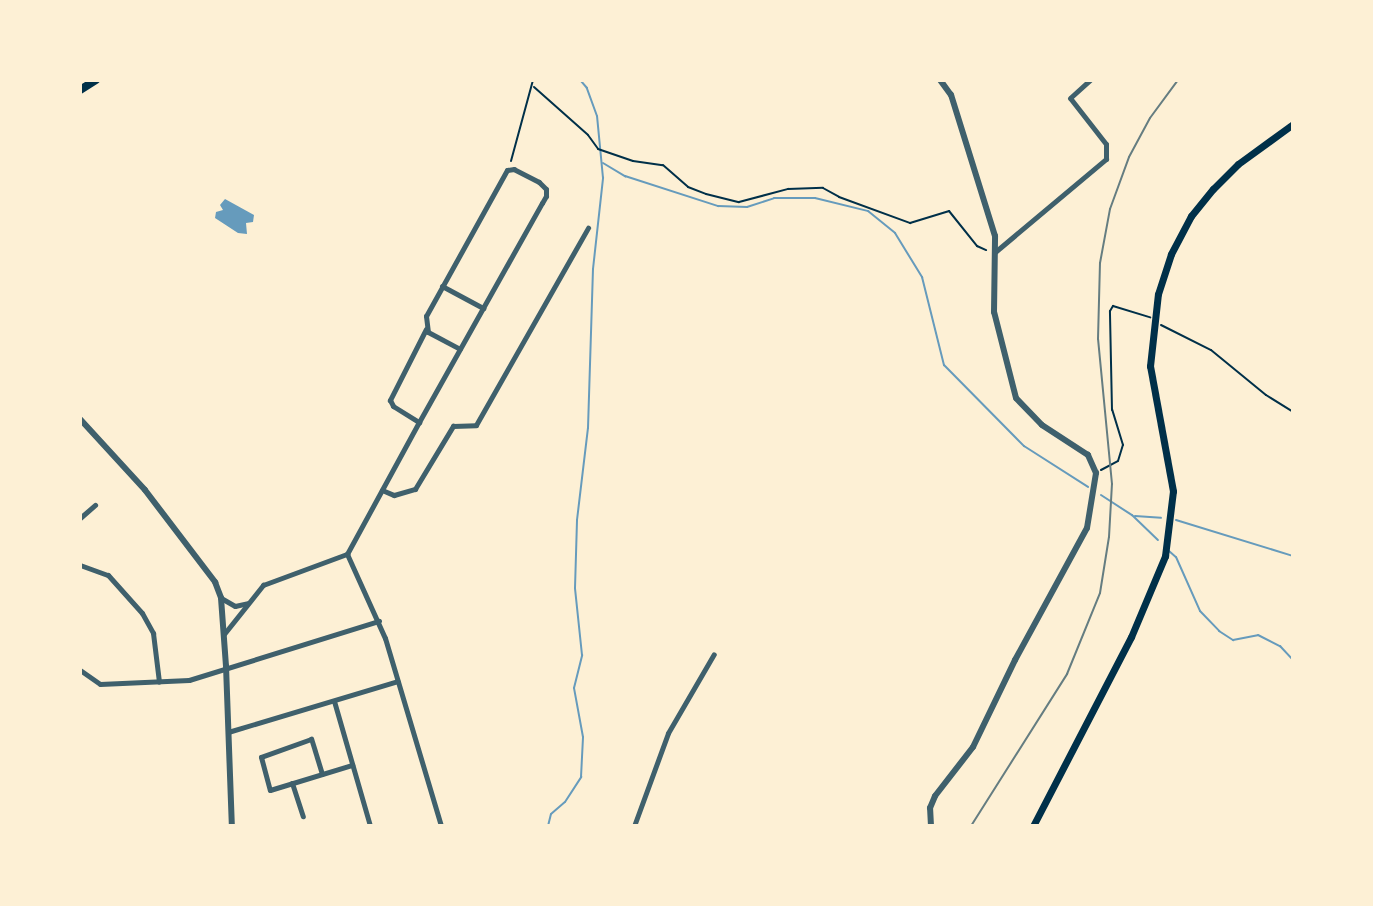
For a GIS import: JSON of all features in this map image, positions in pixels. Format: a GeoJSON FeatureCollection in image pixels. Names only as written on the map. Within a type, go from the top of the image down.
{"type":"FeatureCollection","features":[{"type":"Feature","properties":{"kind":"main road"},"geometry":{"type":"LineString","coordinates":[[80,90],[96,80]]}},
{"type":"Feature","properties":{"kind":"main road"},"geometry":{"type":"LineString","coordinates":[[1033,826],[1154,589],[1165,556],[1173,491],[1150,366],[1153,319],[1171,254],[1191,216],[1238,164],[1293,124]]}},
{"type":"Feature","properties":{"kind":"street"},"geometry":{"type":"LineString","coordinates":[[931,826],[930,808],[935,796],[973,747],[1015,660],[1087,528],[1096,473],[1088,455],[1042,425],[1016,398],[994,312],[995,252],[990,218],[951,95],[940,80]]}},
{"type":"Feature","properties":{"kind":"street"},"geometry":{"type":"LineString","coordinates":[[995,252],[1106,159],[1106,144],[1070,98],[1090,80]]}},
{"type":"Feature","properties":{"kind":"street"},"geometry":{"type":"LineString","coordinates":[[223,635],[263,585],[347,554],[546,196],[546,189],[539,182],[514,169],[507,170],[442,286],[426,316],[426,329],[390,400],[393,406],[419,422]]}},
{"type":"Feature","properties":{"kind":"street"},"geometry":{"type":"LineString","coordinates":[[382,490],[400,495],[415,489],[453,426],[476,425],[588,228]]}},
{"type":"Feature","properties":{"kind":"street"},"geometry":{"type":"LineString","coordinates":[[442,286],[483,308]]}},
{"type":"Feature","properties":{"kind":"street"},"geometry":{"type":"LineString","coordinates":[[426,329],[460,349]]}},
{"type":"Feature","properties":{"kind":"street"},"geometry":{"type":"LineString","coordinates":[[80,419],[116,455],[181,534],[215,582],[221,598],[232,826]]}},
{"type":"Feature","properties":{"kind":"street"},"geometry":{"type":"LineString","coordinates":[[80,518],[95,505]]}},
{"type":"Feature","properties":{"kind":"street"},"geometry":{"type":"LineString","coordinates":[[347,554],[379,621],[441,826]]}},
{"type":"Feature","properties":{"kind":"street"},"geometry":{"type":"LineString","coordinates":[[80,565],[108,575],[142,613],[153,633],[159,682]]}},
{"type":"Feature","properties":{"kind":"street"},"geometry":{"type":"LineString","coordinates":[[221,598],[235,606],[249,602]]}},
{"type":"Feature","properties":{"kind":"street"},"geometry":{"type":"LineString","coordinates":[[80,670],[100,684],[189,680],[379,621]]}},
{"type":"Feature","properties":{"kind":"street"},"geometry":{"type":"LineString","coordinates":[[634,826],[668,733],[714,654]]}},
{"type":"Feature","properties":{"kind":"street"},"geometry":{"type":"LineString","coordinates":[[228,732],[398,681]]}},
{"type":"Feature","properties":{"kind":"street"},"geometry":{"type":"LineString","coordinates":[[334,701],[370,826]]}},
{"type":"Feature","properties":{"kind":"street"},"geometry":{"type":"LineString","coordinates":[[322,774],[311,739],[261,757],[270,790],[352,765]]}},
{"type":"Feature","properties":{"kind":"street"},"geometry":{"type":"LineString","coordinates":[[292,783],[303,816]]}},
{"type":"Feature","properties":{"kind":"path"},"geometry":{"type":"LineString","coordinates":[[507,170],[534,87],[533,80]]}},
{"type":"Feature","properties":{"kind":"path"},"geometry":{"type":"LineString","coordinates":[[534,87],[588,135],[598,149],[663,165],[688,187],[739,202],[779,190],[823,188],[910,223],[949,211],[977,246],[995,252]]}},
{"type":"Feature","properties":{"kind":"path"},"geometry":{"type":"LineString","coordinates":[[1096,473],[1118,461],[1123,453],[1112,410],[1110,311],[1113,306],[1153,319],[1211,350],[1266,395],[1293,412]]}},
{"type":"Feature","properties":{"kind":"water"},"geometry":{"type":"Polygon","coordinates":[[[225,199],[254,215],[253,222],[246,223],[247,234],[238,233],[215,218],[216,212],[223,210],[220,205],[225,199]]]}},
{"type":"Feature","properties":{"kind":"waterway"},"geometry":{"type":"LineString","coordinates":[[548,826],[551,814],[565,802],[581,777],[583,737],[574,688],[582,655],[575,588],[577,520],[588,428],[593,269],[603,178],[597,116],[587,88],[580,80]]}},
{"type":"Feature","properties":{"kind":"waterway"},"geometry":{"type":"LineString","coordinates":[[603,163],[625,176],[718,206],[747,207],[774,198],[815,198],[868,211],[895,233],[922,277],[944,365],[1024,446],[1088,487]]}},
{"type":"Feature","properties":{"kind":"waterway"},"geometry":{"type":"LineString","coordinates":[[1101,495],[1132,515],[1158,540]]}},
{"type":"Feature","properties":{"kind":"waterway"},"geometry":{"type":"LineString","coordinates":[[1135,516],[1161,518]]}},
{"type":"Feature","properties":{"kind":"waterway"},"geometry":{"type":"LineString","coordinates":[[1176,520],[1293,556]]}},
{"type":"Feature","properties":{"kind":"waterway"},"geometry":{"type":"LineString","coordinates":[[1169,551],[1176,557],[1200,611],[1219,631],[1233,640],[1258,635],[1280,646],[1293,660]]}},
{"type":"Feature","properties":{"kind":"railway"},"geometry":{"type":"LineString","coordinates":[[971,826],[1067,674],[1100,593],[1109,537],[1112,484],[1098,339],[1100,263],[1110,209],[1129,157],[1150,118],[1178,80]]}}]}
